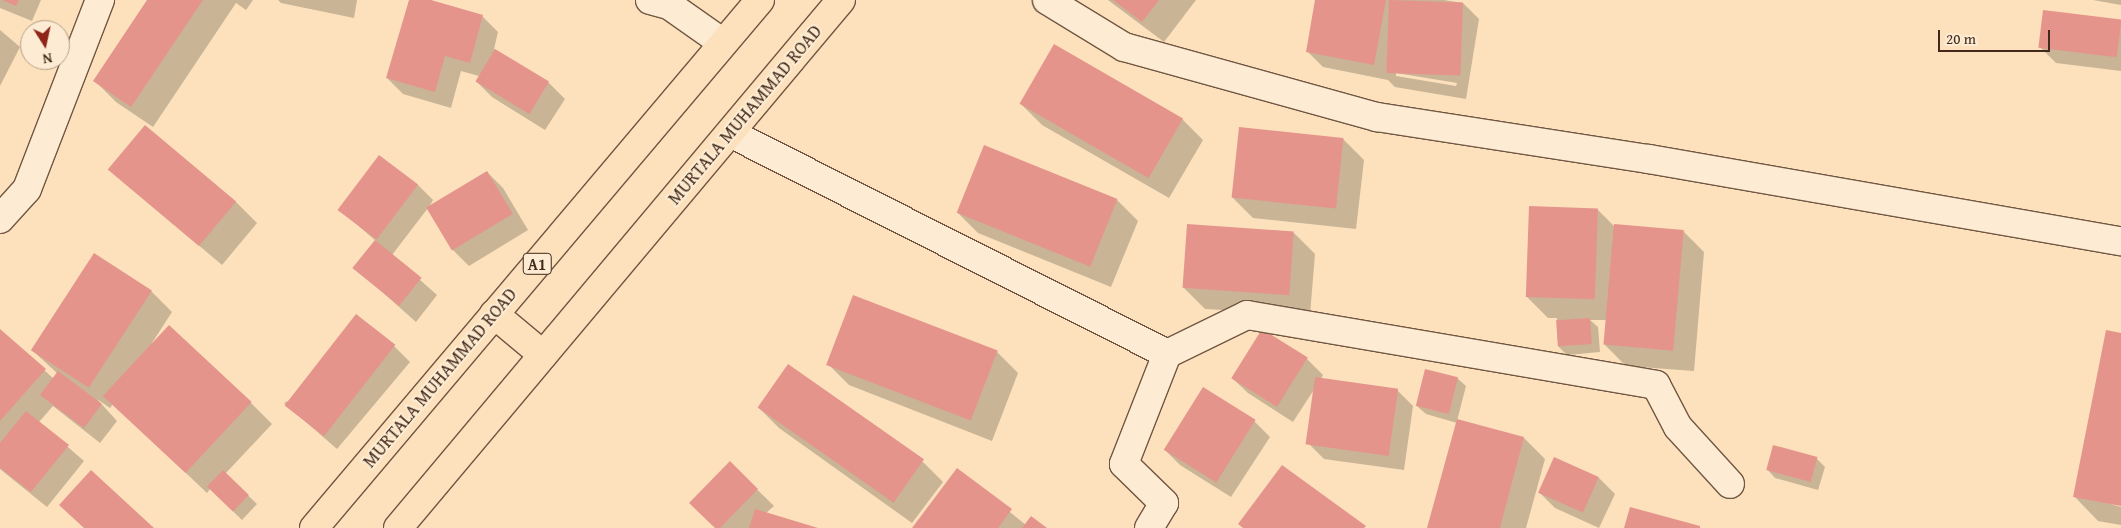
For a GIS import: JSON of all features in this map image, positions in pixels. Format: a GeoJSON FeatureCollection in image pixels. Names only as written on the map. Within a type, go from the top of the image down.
{"type":"FeatureCollection","features":[{"type":"Feature","properties":{"kind":"highway","name":"MURTALA MUHAMMAD ROAD"},"geometry":{"type":"LineString","coordinates":[[314,528],[760,0]]}},
{"type":"Feature","properties":{"kind":"highway","name":"MURTALA MUHAMMAD ROAD"},"geometry":{"type":"LineString","coordinates":[[398,528],[841,0]]}},
{"type":"Feature","properties":{"kind":"highway"},"geometry":{"type":"LineString","coordinates":[[494,314],[543,355]]}},
{"type":"Feature","properties":{"kind":"street"},"geometry":{"type":"LineString","coordinates":[[0,219],[28,190],[100,0]]}},
{"type":"Feature","properties":{"kind":"street"},"geometry":{"type":"LineString","coordinates":[[650,0],[669,5],[723,43]]}},
{"type":"Feature","properties":{"kind":"street"},"geometry":{"type":"LineString","coordinates":[[1047,0],[1124,47],[1377,117],[1649,159],[2121,241]]}},
{"type":"Feature","properties":{"kind":"street"},"geometry":{"type":"LineString","coordinates":[[730,133],[1167,354]]}},
{"type":"Feature","properties":{"kind":"street"},"geometry":{"type":"LineString","coordinates":[[1149,528],[1164,503],[1124,464],[1167,354],[1247,315],[1656,384],[1678,427],[1730,484]]}},
{"type":"Feature","properties":{"kind":"building"},"geometry":{"type":"Polygon","coordinates":[[[2,0],[19,0],[16,6],[2,0]]]}},
{"type":"Feature","properties":{"kind":"building"},"geometry":{"type":"Polygon","coordinates":[[[147,0],[203,0],[131,107],[93,81],[147,0]]]}},
{"type":"Feature","properties":{"kind":"building"},"geometry":{"type":"Polygon","coordinates":[[[409,0],[431,0],[483,15],[470,63],[445,56],[435,92],[386,78],[409,0]]]}},
{"type":"Feature","properties":{"kind":"building"},"geometry":{"type":"Polygon","coordinates":[[[1113,0],[1159,0],[1142,22],[1113,0]]]}},
{"type":"Feature","properties":{"kind":"building"},"geometry":{"type":"Polygon","coordinates":[[[1315,0],[1386,0],[1374,65],[1306,52],[1315,0]]]}},
{"type":"Feature","properties":{"kind":"building"},"geometry":{"type":"Polygon","coordinates":[[[1389,0],[1463,3],[1460,76],[1386,73],[1389,0]]]}},
{"type":"Feature","properties":{"kind":"building"},"geometry":{"type":"Polygon","coordinates":[[[2043,10],[2121,20],[2117,57],[2038,48],[2043,10]]]}},
{"type":"Feature","properties":{"kind":"building"},"geometry":{"type":"Polygon","coordinates":[[[1054,44],[1183,118],[1149,178],[1020,104],[1054,44]]]}},
{"type":"Feature","properties":{"kind":"building"},"geometry":{"type":"Polygon","coordinates":[[[495,49],[549,81],[529,114],[475,82],[495,49]]]}},
{"type":"Feature","properties":{"kind":"building"},"geometry":{"type":"Polygon","coordinates":[[[145,125],[236,201],[199,246],[108,169],[145,125]]]}},
{"type":"Feature","properties":{"kind":"building"},"geometry":{"type":"Polygon","coordinates":[[[1239,127],[1343,138],[1336,209],[1232,198],[1239,127]]]}},
{"type":"Feature","properties":{"kind":"building"},"geometry":{"type":"Polygon","coordinates":[[[984,145],[1118,199],[1090,267],[957,213],[984,145]]]}},
{"type":"Feature","properties":{"kind":"building"},"geometry":{"type":"Polygon","coordinates":[[[379,155],[418,184],[377,240],[337,210],[379,155]]]}},
{"type":"Feature","properties":{"kind":"building"},"geometry":{"type":"Polygon","coordinates":[[[487,171],[513,214],[452,250],[426,208],[487,171]]]}},
{"type":"Feature","properties":{"kind":"building"},"geometry":{"type":"Polygon","coordinates":[[[1529,206],[1598,208],[1595,299],[1526,297],[1529,206]]]}},
{"type":"Feature","properties":{"kind":"building"},"geometry":{"type":"Polygon","coordinates":[[[1187,224],[1294,231],[1289,295],[1183,288],[1187,224]]]}},
{"type":"Feature","properties":{"kind":"building"},"geometry":{"type":"Polygon","coordinates":[[[1614,224],[1684,230],[1673,351],[1603,345],[1614,224]]]}},
{"type":"Feature","properties":{"kind":"building"},"geometry":{"type":"Polygon","coordinates":[[[375,240],[422,278],[399,306],[352,268],[375,240]]]}},
{"type":"Feature","properties":{"kind":"building"},"geometry":{"type":"Polygon","coordinates":[[[94,253],[152,291],[89,388],[31,350],[94,253]]]}},
{"type":"Feature","properties":{"kind":"building"},"geometry":{"type":"Polygon","coordinates":[[[853,295],[998,351],[971,421],[826,365],[853,295]]]}},
{"type":"Feature","properties":{"kind":"building"},"geometry":{"type":"Polygon","coordinates":[[[356,314],[395,345],[324,436],[285,405],[356,314]]]}},
{"type":"Feature","properties":{"kind":"building"},"geometry":{"type":"Polygon","coordinates":[[[1590,318],[1592,344],[1558,346],[1556,320],[1590,318]]]}},
{"type":"Feature","properties":{"kind":"building"},"geometry":{"type":"Polygon","coordinates":[[[169,325],[252,402],[185,473],[103,396],[169,325]]]}},
{"type":"Feature","properties":{"kind":"building"},"geometry":{"type":"Polygon","coordinates":[[[0,329],[46,369],[0,421],[0,329]]]}},
{"type":"Feature","properties":{"kind":"building"},"geometry":{"type":"Polygon","coordinates":[[[1262,329],[1308,358],[1277,407],[1231,378],[1262,329]]]}},
{"type":"Feature","properties":{"kind":"building"},"geometry":{"type":"Polygon","coordinates":[[[2106,330],[2121,333],[2121,506],[2073,497],[2106,330]]]}},
{"type":"Feature","properties":{"kind":"building"},"geometry":{"type":"Polygon","coordinates":[[[788,364],[924,459],[894,503],[758,407],[788,364]]]}},
{"type":"Feature","properties":{"kind":"building"},"geometry":{"type":"Polygon","coordinates":[[[1425,369],[1458,377],[1449,414],[1416,406],[1425,369]]]}},
{"type":"Feature","properties":{"kind":"building"},"geometry":{"type":"Polygon","coordinates":[[[58,371],[102,404],[84,428],[40,395],[58,371]]]}},
{"type":"Feature","properties":{"kind":"building"},"geometry":{"type":"Polygon","coordinates":[[[1315,377],[1398,389],[1389,456],[1306,444],[1315,377]]]}},
{"type":"Feature","properties":{"kind":"building"},"geometry":{"type":"Polygon","coordinates":[[[1203,387],[1256,420],[1216,483],[1164,450],[1203,387]]]}},
{"type":"Feature","properties":{"kind":"building"},"geometry":{"type":"Polygon","coordinates":[[[26,411],[69,445],[31,492],[0,468],[0,443],[26,411]]]}},
{"type":"Feature","properties":{"kind":"building"},"geometry":{"type":"Polygon","coordinates":[[[1457,419],[1524,437],[1500,528],[1427,528],[1457,419]]]}},
{"type":"Feature","properties":{"kind":"building"},"geometry":{"type":"Polygon","coordinates":[[[1773,445],[1817,457],[1811,482],[1766,470],[1773,445]]]}},
{"type":"Feature","properties":{"kind":"building"},"geometry":{"type":"Polygon","coordinates":[[[1554,457],[1599,477],[1583,513],[1538,493],[1554,457]]]}},
{"type":"Feature","properties":{"kind":"building"},"geometry":{"type":"Polygon","coordinates":[[[730,461],[758,489],[720,528],[715,528],[689,503],[730,461]]]}},
{"type":"Feature","properties":{"kind":"building"},"geometry":{"type":"Polygon","coordinates":[[[1282,465],[1366,526],[1364,528],[1243,528],[1238,524],[1282,465]]]}},
{"type":"Feature","properties":{"kind":"building"},"geometry":{"type":"Polygon","coordinates":[[[957,468],[1012,509],[998,528],[912,528],[957,468]]]}},
{"type":"Feature","properties":{"kind":"building"},"geometry":{"type":"Polygon","coordinates":[[[91,470],[154,528],[84,528],[59,505],[91,470]]]}},
{"type":"Feature","properties":{"kind":"building"},"geometry":{"type":"Polygon","coordinates":[[[223,470],[249,495],[233,512],[207,487],[223,470]]]}},
{"type":"Feature","properties":{"kind":"building"},"geometry":{"type":"Polygon","coordinates":[[[1630,507],[1700,526],[1700,528],[1624,528],[1630,507]]]}},
{"type":"Feature","properties":{"kind":"building"},"geometry":{"type":"Polygon","coordinates":[[[755,509],[818,528],[749,528],[755,509]]]}},
{"type":"Feature","properties":{"kind":"building"},"geometry":{"type":"Polygon","coordinates":[[[1031,516],[1047,528],[1022,528],[1031,516]]]}}]}
